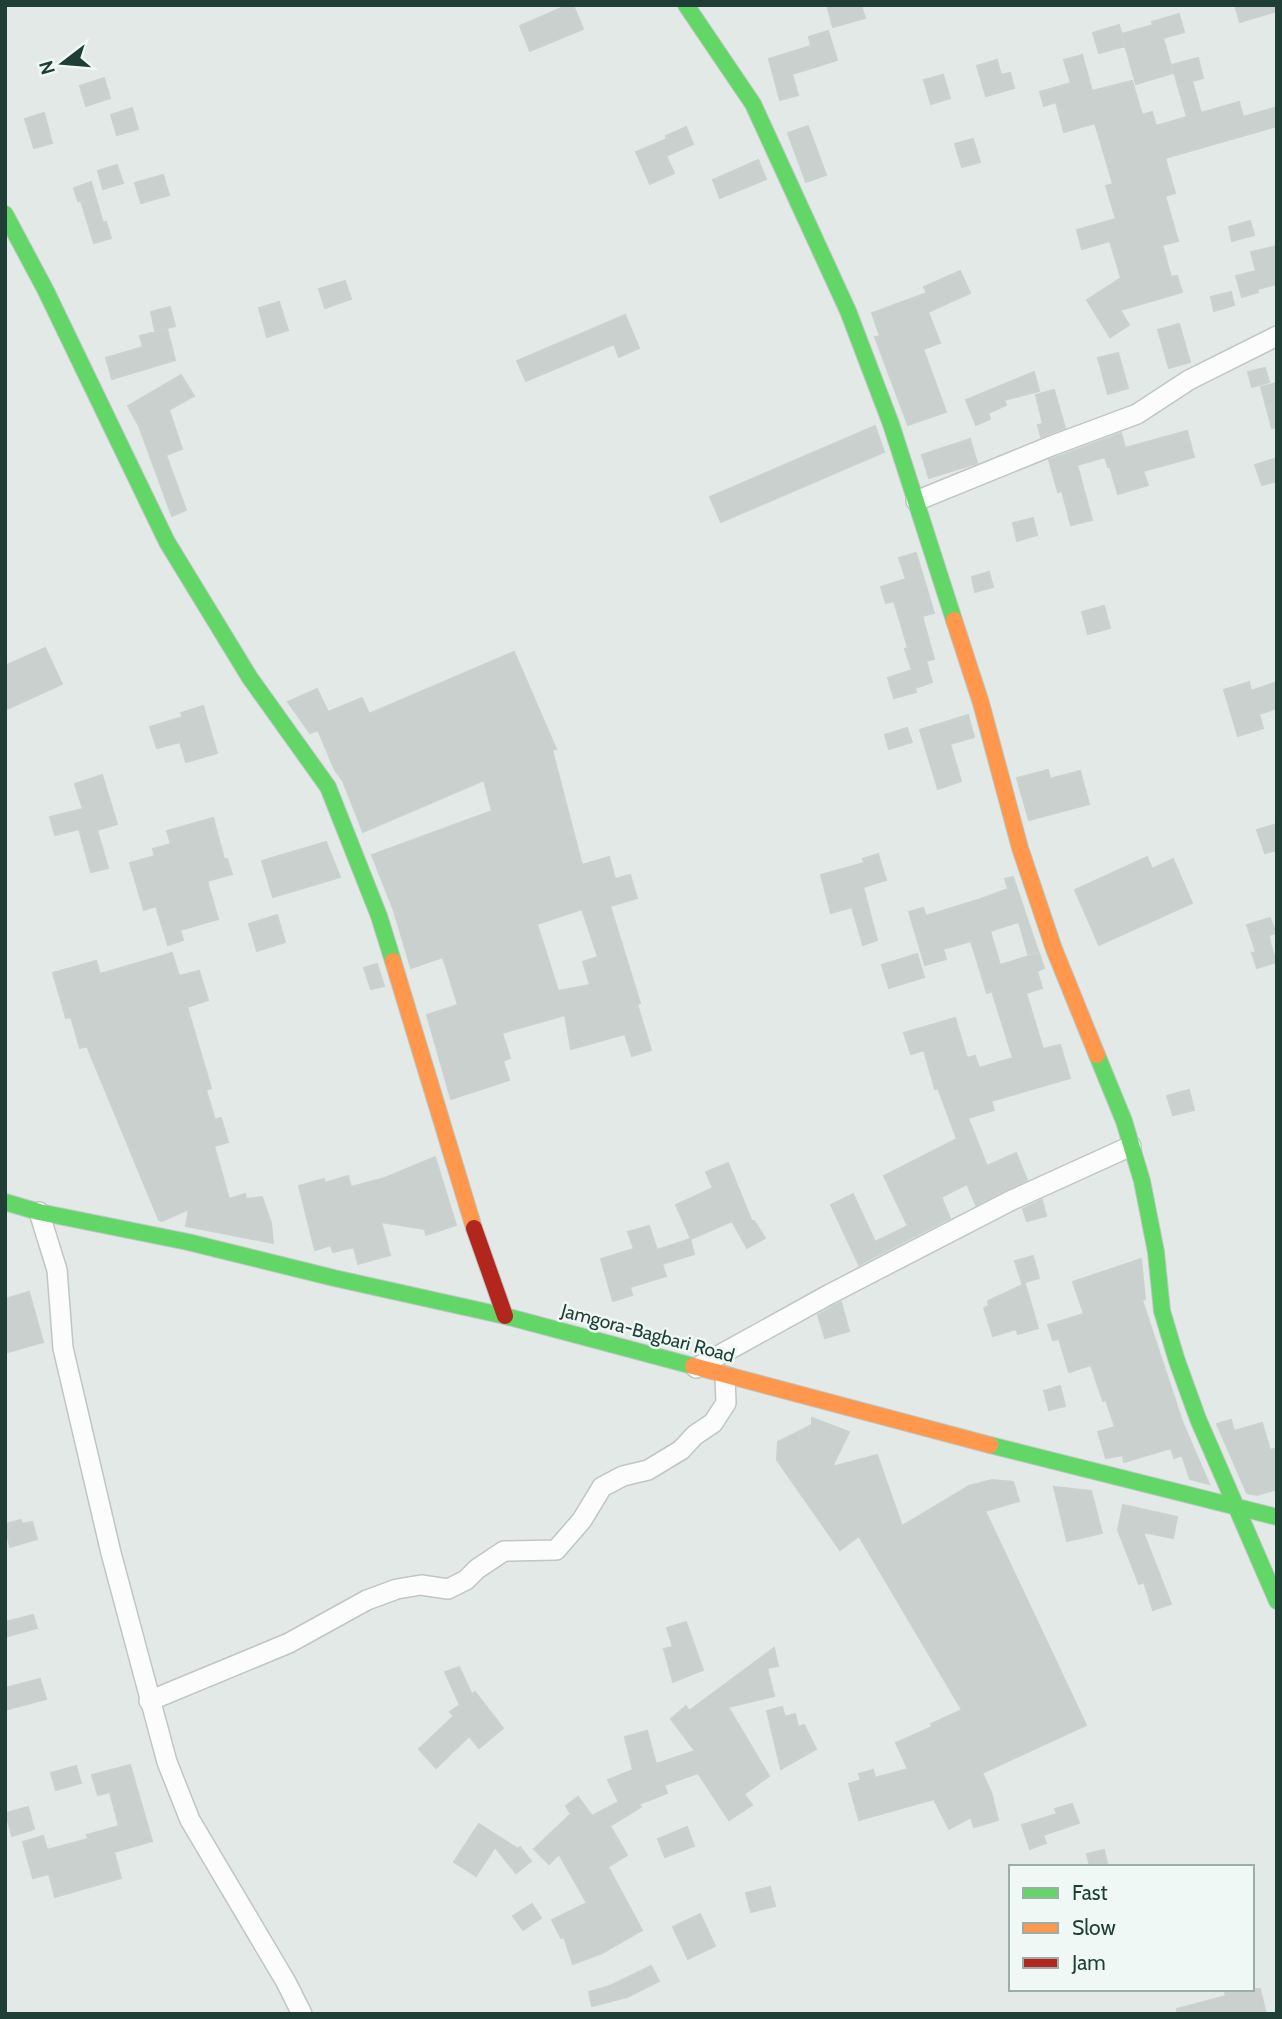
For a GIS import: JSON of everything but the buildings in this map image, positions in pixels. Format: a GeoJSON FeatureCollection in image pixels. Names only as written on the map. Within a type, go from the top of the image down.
{"type":"FeatureCollection","features":[{"type":"Feature","properties":{"kind":"street"},"geometry":{"type":"LineString","coordinates":[[686,5],[753,104],[848,311],[916,500],[981,703],[1032,886],[1054,949],[1124,1121],[1143,1181],[1156,1252],[1162,1311],[1173,1349],[1198,1419],[1277,1601]]}},
{"type":"Feature","properties":{"kind":"street"},"geometry":{"type":"LineString","coordinates":[[5,214],[167,542],[250,678],[328,787],[379,916],[471,1220],[505,1316]]}},
{"type":"Feature","properties":{"kind":"street"},"geometry":{"type":"LineString","coordinates":[[916,500],[1137,414],[1189,380],[1277,336]]}},
{"type":"Feature","properties":{"kind":"street"},"geometry":{"type":"LineString","coordinates":[[696,1368],[830,1294],[974,1220],[1131,1146]]}},
{"type":"Feature","properties":{"kind":"street","name":"Jamgora-Bagbari Road"},"geometry":{"type":"LineString","coordinates":[[5,1202],[39,1212],[188,1242],[505,1316],[725,1376],[1277,1517]]}},
{"type":"Feature","properties":{"kind":"street"},"geometry":{"type":"LineString","coordinates":[[39,1212],[57,1270],[69,1374],[111,1553],[167,1762],[190,1820],[286,1982],[302,2014]]}},
{"type":"Feature","properties":{"kind":"street"},"geometry":{"type":"LineString","coordinates":[[149,1701],[289,1643],[377,1596],[421,1585],[448,1589],[466,1580],[504,1551],[556,1550],[583,1520],[602,1488],[623,1476],[648,1470],[681,1450],[695,1435],[713,1423],[726,1403],[725,1376]]}},
{"type":"Feature","properties":{"kind":"traffic: fast"},"geometry":{"type":"LineString","coordinates":[[686,5],[753,104],[848,311],[891,424],[954,620]]}},
{"type":"Feature","properties":{"kind":"traffic: fast"},"geometry":{"type":"LineString","coordinates":[[5,214],[45,289],[167,542],[250,678],[328,787],[379,916],[393,961]]}},
{"type":"Feature","properties":{"kind":"traffic: fast"},"geometry":{"type":"LineString","coordinates":[[1097,1055],[1124,1121],[1142,1181],[1156,1252],[1162,1311],[1177,1361],[1198,1419],[1277,1601]]}},
{"type":"Feature","properties":{"kind":"traffic: fast"},"geometry":{"type":"LineString","coordinates":[[5,1202],[39,1212],[188,1242],[505,1316],[693,1366]]}},
{"type":"Feature","properties":{"kind":"traffic: fast"},"geometry":{"type":"LineString","coordinates":[[990,1445],[1277,1517]]}},
{"type":"Feature","properties":{"kind":"traffic: slow"},"geometry":{"type":"LineString","coordinates":[[954,620],[981,703],[1020,848],[1054,949],[1097,1055]]}},
{"type":"Feature","properties":{"kind":"traffic: slow"},"geometry":{"type":"LineString","coordinates":[[393,961],[474,1228]]}},
{"type":"Feature","properties":{"kind":"traffic: slow"},"geometry":{"type":"LineString","coordinates":[[693,1366],[990,1445]]}},
{"type":"Feature","properties":{"kind":"traffic: jam"},"geometry":{"type":"LineString","coordinates":[[474,1228],[505,1316]]}}]}
